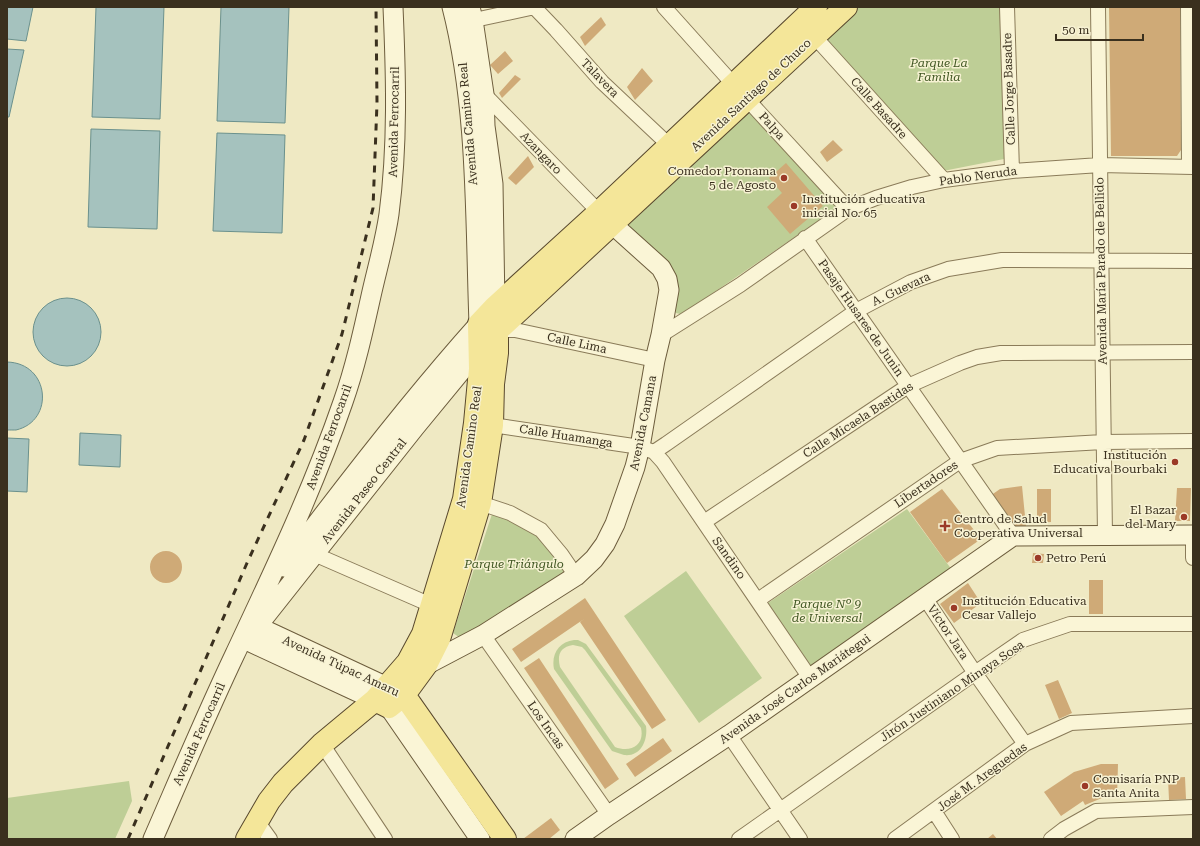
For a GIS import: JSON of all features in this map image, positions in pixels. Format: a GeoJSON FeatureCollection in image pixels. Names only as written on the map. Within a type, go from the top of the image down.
{"type":"FeatureCollection","features":[{"type":"Feature","properties":{"kind":"main road","name":"Avenida Santiago de Chuco"},"geometry":{"type":"LineString","coordinates":[[489,327],[740,92],[816,7]]}},
{"type":"Feature","properties":{"kind":"main road","name":"Avenida Santiago de Chuco"},"geometry":{"type":"LineString","coordinates":[[495,307],[605,218],[670,146],[814,36],[846,7]]}},
{"type":"Feature","properties":{"kind":"main road","name":"Avenida Camino Real"},"geometry":{"type":"LineString","coordinates":[[252,830],[269,802],[283,783],[322,744],[389,697],[439,639],[480,503],[492,425],[493,384],[497,353],[489,327],[495,307]]}},
{"type":"Feature","properties":{"kind":"main road","name":"Avenida Paseo Central"},"geometry":{"type":"LineString","coordinates":[[480,348],[489,327]]}},
{"type":"Feature","properties":{"kind":"main road","name":"Avenida Camino Real"},"geometry":{"type":"LineString","coordinates":[[417,663],[423,634],[464,499],[475,423],[480,369],[480,348]]}},
{"type":"Feature","properties":{"kind":"main road","name":"Avenida Túpac Amaru"},"geometry":{"type":"LineString","coordinates":[[389,697],[505,839]]}},
{"type":"Feature","properties":{"kind":"street","name":"Avenida Ferrocarril"},"geometry":{"type":"LineString","coordinates":[[153,839],[234,655],[251,630],[260,599],[295,526],[321,464],[343,403],[353,369],[384,242],[395,156],[396,71],[392,7]]}},
{"type":"Feature","properties":{"kind":"street"},"geometry":{"type":"LineString","coordinates":[[463,14],[535,7]]}},
{"type":"Feature","properties":{"kind":"street","name":"Talavera"},"geometry":{"type":"LineString","coordinates":[[535,7],[602,82],[670,146]]}},
{"type":"Feature","properties":{"kind":"street","name":"Palpa"},"geometry":{"type":"LineString","coordinates":[[664,7],[848,210]]}},
{"type":"Feature","properties":{"kind":"street","name":"Calle Jorge Basadre"},"geometry":{"type":"LineString","coordinates":[[1007,7],[1012,171]]}},
{"type":"Feature","properties":{"kind":"street","name":"Avenida María Parado de Bellido"},"geometry":{"type":"LineString","coordinates":[[1098,7],[1105,536]]}},
{"type":"Feature","properties":{"kind":"street"},"geometry":{"type":"LineString","coordinates":[[1188,7],[1191,167]]}},
{"type":"Feature","properties":{"kind":"street","name":"Avenida Camino Real"},"geometry":{"type":"LineString","coordinates":[[463,14],[484,94],[485,126],[493,184],[495,307]]}},
{"type":"Feature","properties":{"kind":"street","name":"Avenida Camino Real"},"geometry":{"type":"LineString","coordinates":[[463,14],[474,169],[489,327]]}},
{"type":"Feature","properties":{"kind":"street","name":"Calle Basadre"},"geometry":{"type":"LineString","coordinates":[[814,36],[944,180]]}},
{"type":"Feature","properties":{"kind":"street","name":"Azangaro"},"geometry":{"type":"LineString","coordinates":[[484,94],[605,218]]}},
{"type":"Feature","properties":{"kind":"street","name":"Pablo Neruda"},"geometry":{"type":"LineString","coordinates":[[661,335],[740,285],[805,238],[848,210],[876,198],[912,187],[944,180],[1012,171],[1100,165],[1191,167]]}},
{"type":"Feature","properties":{"kind":"street","name":"Avenida Camana"},"geometry":{"type":"LineString","coordinates":[[417,663],[483,634],[576,576],[594,559],[605,544],[615,524],[635,467],[647,450],[655,360],[669,290],[661,268],[605,218]]}},
{"type":"Feature","properties":{"kind":"street","name":"Pasaje Husares de Junin"},"geometry":{"type":"LineString","coordinates":[[805,238],[1013,536]]}},
{"type":"Feature","properties":{"kind":"street","name":"A. Guevara"},"geometry":{"type":"LineString","coordinates":[[647,450],[672,439],[856,311],[911,282],[948,269],[1002,260],[1193,261]]}},
{"type":"Feature","properties":{"kind":"street","name":"Avenida Paseo Central"},"geometry":{"type":"LineString","coordinates":[[260,599],[440,368],[489,327]]}},
{"type":"Feature","properties":{"kind":"street","name":"Calle Lima"},"geometry":{"type":"LineString","coordinates":[[489,327],[515,330],[655,360]]}},
{"type":"Feature","properties":{"kind":"street","name":"Avenida Paseo Central"},"geometry":{"type":"LineString","coordinates":[[251,630],[480,348]]}},
{"type":"Feature","properties":{"kind":"street","name":"Calle Micaela Bastidas"},"geometry":{"type":"LineString","coordinates":[[704,522],[908,386],[971,359],[1001,352],[1193,352]]}},
{"type":"Feature","properties":{"kind":"street","name":"Calle Huamanga"},"geometry":{"type":"LineString","coordinates":[[492,425],[647,450]]}},
{"type":"Feature","properties":{"kind":"street","name":"Libertadores"},"geometry":{"type":"LineString","coordinates":[[758,600],[960,461],[997,448],[1103,442],[1193,441]]}},
{"type":"Feature","properties":{"kind":"street","name":"Sandino"},"geometry":{"type":"LineString","coordinates":[[647,450],[663,462],[810,678]]}},
{"type":"Feature","properties":{"kind":"street"},"geometry":{"type":"LineString","coordinates":[[480,503],[510,513],[541,530],[561,554],[576,576]]}},
{"type":"Feature","properties":{"kind":"street"},"geometry":{"type":"LineString","coordinates":[[1013,536],[1193,535],[1193,558]]}},
{"type":"Feature","properties":{"kind":"street","name":"Avenida José Carlos Mariátegui"},"geometry":{"type":"LineString","coordinates":[[575,839],[729,735],[1013,536]]}},
{"type":"Feature","properties":{"kind":"street"},"geometry":{"type":"LineString","coordinates":[[314,554],[432,605]]}},
{"type":"Feature","properties":{"kind":"street","name":"Víctor Jara"},"geometry":{"type":"LineString","coordinates":[[925,598],[1025,744]]}},
{"type":"Feature","properties":{"kind":"street","name":"Jirón Justiniano Minaya Sosa"},"geometry":{"type":"LineString","coordinates":[[739,839],[1023,640],[1070,624],[1193,624]]}},
{"type":"Feature","properties":{"kind":"street","name":"Avenida Túpac Amaru"},"geometry":{"type":"LineString","coordinates":[[251,630],[389,697],[480,839]]}},
{"type":"Feature","properties":{"kind":"street","name":"Los Incas"},"geometry":{"type":"LineString","coordinates":[[483,634],[609,815]]}},
{"type":"Feature","properties":{"kind":"street","name":"José M. Areguedas"},"geometry":{"type":"LineString","coordinates":[[895,839],[1025,744],[1071,723],[1193,716]]}},
{"type":"Feature","properties":{"kind":"street"},"geometry":{"type":"LineString","coordinates":[[729,735],[800,839]]}},
{"type":"Feature","properties":{"kind":"street"},"geometry":{"type":"LineString","coordinates":[[322,744],[385,839]]}},
{"type":"Feature","properties":{"kind":"street"},"geometry":{"type":"LineString","coordinates":[[1051,839],[1064,829],[1096,811],[1193,807]]}},
{"type":"Feature","properties":{"kind":"street"},"geometry":{"type":"LineString","coordinates":[[934,811],[952,839]]}},
{"type":"Feature","properties":{"kind":"street"},"geometry":{"type":"LineString","coordinates":[[252,830],[270,839]]}},
{"type":"Feature","properties":{"kind":"green space","name":"Parque La Familia"},"geometry":{"type":"Polygon","coordinates":[[[857,7],[1001,7],[1004,159],[943,171],[824,36],[857,7]]]}},
{"type":"Feature","properties":{"kind":"green space"},"geometry":{"type":"Polygon","coordinates":[[[748,110],[837,208],[684,313],[676,313],[626,224],[748,110]]]}},
{"type":"Feature","properties":{"kind":"green space","name":"Parque Nº 9 de Universal"},"geometry":{"type":"Polygon","coordinates":[[[907,509],[952,570],[812,671],[768,603],[907,509]]]}},
{"type":"Feature","properties":{"kind":"green space","name":"Parque Triángulo"},"geometry":{"type":"Polygon","coordinates":[[[492,514],[518,524],[536,534],[570,571],[463,640],[453,633],[492,514]]]}},
{"type":"Feature","properties":{"kind":"green space"},"geometry":{"type":"Polygon","coordinates":[[[686,571],[762,678],[699,723],[624,616],[686,571]]]}},
{"type":"Feature","properties":{"kind":"green space"},"geometry":{"type":"Polygon","coordinates":[[[578,640],[586,644],[646,726],[646,737],[644,742],[635,753],[624,755],[612,751],[554,669],[553,664],[557,650],[564,643],[578,640]],[[573,645],[562,650],[559,655],[560,667],[615,747],[626,749],[635,746],[641,739],[641,728],[582,647],[573,645]]]}},
{"type":"Feature","properties":{"kind":"green space"},"geometry":{"type":"Polygon","coordinates":[[[129,781],[132,801],[115,839],[7,839],[7,798],[129,781]]]}},
{"type":"Feature","properties":{"kind":"water"},"geometry":{"type":"Polygon","coordinates":[[[7,7],[33,7],[26,41],[7,39],[7,7]]]}},
{"type":"Feature","properties":{"kind":"water"},"geometry":{"type":"Polygon","coordinates":[[[96,7],[164,7],[160,119],[92,117],[96,7]]]}},
{"type":"Feature","properties":{"kind":"water"},"geometry":{"type":"Polygon","coordinates":[[[221,7],[289,7],[285,123],[217,121],[221,7]]]}},
{"type":"Feature","properties":{"kind":"water"},"geometry":{"type":"Polygon","coordinates":[[[7,49],[24,50],[9,117],[7,117],[7,49]]]}},
{"type":"Feature","properties":{"kind":"water"},"geometry":{"type":"Polygon","coordinates":[[[91,129],[160,131],[157,229],[88,227],[91,129]]]}},
{"type":"Feature","properties":{"kind":"water"},"geometry":{"type":"Polygon","coordinates":[[[217,133],[285,135],[282,233],[213,231],[217,133]]]}},
{"type":"Feature","properties":{"kind":"water"},"geometry":{"type":"Polygon","coordinates":[[[67,298],[80,301],[91,308],[98,319],[101,332],[98,345],[91,356],[80,363],[67,366],[54,363],[43,356],[36,345],[33,332],[36,319],[43,308],[54,301],[67,298]]]}},
{"type":"Feature","properties":{"kind":"water"},"geometry":{"type":"Polygon","coordinates":[[[7,362],[21,365],[32,372],[39,382],[42,393],[42,405],[37,416],[29,425],[16,430],[7,430],[7,362]]]}},
{"type":"Feature","properties":{"kind":"water"},"geometry":{"type":"Polygon","coordinates":[[[80,433],[121,435],[120,467],[79,465],[80,433]]]}},
{"type":"Feature","properties":{"kind":"water"},"geometry":{"type":"Polygon","coordinates":[[[7,438],[29,439],[27,492],[7,491],[7,438]]]}},
{"type":"Feature","properties":{"kind":"building"},"geometry":{"type":"Polygon","coordinates":[[[1109,7],[1180,7],[1181,150],[1177,156],[1111,156],[1109,7]]]}},
{"type":"Feature","properties":{"kind":"building"},"geometry":{"type":"Polygon","coordinates":[[[601,17],[606,25],[585,46],[580,37],[601,17]]]}},
{"type":"Feature","properties":{"kind":"building"},"geometry":{"type":"Polygon","coordinates":[[[505,51],[513,61],[498,74],[490,65],[505,51]]]}},
{"type":"Feature","properties":{"kind":"building"},"geometry":{"type":"Polygon","coordinates":[[[642,68],[653,81],[635,100],[627,87],[642,68]]]}},
{"type":"Feature","properties":{"kind":"building"},"geometry":{"type":"Polygon","coordinates":[[[515,75],[521,79],[502,98],[499,93],[515,75]]]}},
{"type":"Feature","properties":{"kind":"building"},"geometry":{"type":"Polygon","coordinates":[[[833,140],[843,150],[827,162],[820,152],[833,140]]]}},
{"type":"Feature","properties":{"kind":"building"},"geometry":{"type":"Polygon","coordinates":[[[528,156],[534,167],[516,185],[508,178],[528,156]]]}},
{"type":"Feature","properties":{"kind":"building","name":"Institución educativa inicial No. 65"},"geometry":{"type":"Polygon","coordinates":[[[786,163],[823,206],[790,234],[767,207],[782,193],[769,178],[786,163]]]}},
{"type":"Feature","properties":{"kind":"building"},"geometry":{"type":"Polygon","coordinates":[[[1022,486],[1026,526],[1015,527],[990,496],[1000,489],[1022,486]]]}},
{"type":"Feature","properties":{"kind":"building"},"geometry":{"type":"Polygon","coordinates":[[[1177,488],[1191,488],[1190,521],[1175,521],[1177,488]]]}},
{"type":"Feature","properties":{"kind":"building","name":"Centro de Salud Cooperativa Universal"},"geometry":{"type":"Polygon","coordinates":[[[942,489],[981,539],[947,563],[910,512],[942,489]]]}},
{"type":"Feature","properties":{"kind":"building"},"geometry":{"type":"Polygon","coordinates":[[[1037,489],[1051,489],[1051,522],[1037,523],[1037,489]]]}},
{"type":"Feature","properties":{"kind":"building"},"geometry":{"type":"Polygon","coordinates":[[[163,551],[169,551],[178,555],[182,567],[178,579],[169,583],[163,583],[154,579],[150,570],[150,564],[154,555],[163,551]]]}},
{"type":"Feature","properties":{"kind":"building","name":"Petro Perú"},"geometry":{"type":"Polygon","coordinates":[[[1033,553],[1044,554],[1043,563],[1032,563],[1033,553]]]}},
{"type":"Feature","properties":{"kind":"building"},"geometry":{"type":"Polygon","coordinates":[[[1089,580],[1103,580],[1103,614],[1089,614],[1089,580]]]}},
{"type":"Feature","properties":{"kind":"building"},"geometry":{"type":"Polygon","coordinates":[[[968,583],[981,603],[954,623],[940,604],[968,583]]]}},
{"type":"Feature","properties":{"kind":"building"},"geometry":{"type":"Polygon","coordinates":[[[585,598],[666,720],[652,729],[580,622],[584,619],[521,662],[512,649],[585,598]]]}},
{"type":"Feature","properties":{"kind":"building"},"geometry":{"type":"Polygon","coordinates":[[[539,658],[619,779],[605,789],[524,668],[539,658]]]}},
{"type":"Feature","properties":{"kind":"building"},"geometry":{"type":"Polygon","coordinates":[[[1058,680],[1072,713],[1059,719],[1045,685],[1058,680]]]}},
{"type":"Feature","properties":{"kind":"building"},"geometry":{"type":"Polygon","coordinates":[[[663,738],[672,751],[635,777],[626,764],[663,738]]]}},
{"type":"Feature","properties":{"kind":"building","name":"Comisaría PNP Santa Anita"},"geometry":{"type":"Polygon","coordinates":[[[1101,764],[1118,764],[1117,798],[1102,798],[1085,805],[1083,801],[1061,816],[1044,792],[1074,772],[1101,764]]]}},
{"type":"Feature","properties":{"kind":"building"},"geometry":{"type":"Polygon","coordinates":[[[1185,777],[1186,799],[1169,800],[1168,778],[1185,777]]]}},
{"type":"Feature","properties":{"kind":"building"},"geometry":{"type":"Polygon","coordinates":[[[551,818],[560,830],[549,839],[523,839],[551,818]]]}},
{"type":"Feature","properties":{"kind":"building"},"geometry":{"type":"Polygon","coordinates":[[[993,834],[997,839],[987,839],[993,834]]]}},
{"type":"Feature","properties":{"kind":"railway"},"geometry":{"type":"LineString","coordinates":[[128,839],[247,563],[304,440],[342,334],[373,208],[377,103],[376,7]]}},
{"type":"Feature","properties":{"kind":"place","name":"Comedor Pronama 5 de Agosto"},"geometry":{"type":"Point","coordinates":[784,178]}},
{"type":"Feature","properties":{"kind":"place","name":"Institución educativa inicial No. 65"},"geometry":{"type":"Point","coordinates":[794,206]}},
{"type":"Feature","properties":{"kind":"place","name":"Institución Educativa Bourbaki"},"geometry":{"type":"Point","coordinates":[1175,462]}},
{"type":"Feature","properties":{"kind":"place","name":"El Bazar del Mary"},"geometry":{"type":"Point","coordinates":[1184,517]}},
{"type":"Feature","properties":{"kind":"place","name":"Centro de Salud Cooperativa Universal"},"geometry":{"type":"Point","coordinates":[945,526]}},
{"type":"Feature","properties":{"kind":"place","name":"Petro Perú"},"geometry":{"type":"Point","coordinates":[1038,558]}},
{"type":"Feature","properties":{"kind":"place","name":"Institución Educativa Cesar Vallejo"},"geometry":{"type":"Point","coordinates":[954,608]}},
{"type":"Feature","properties":{"kind":"place","name":"Comisaría PNP Santa Anita"},"geometry":{"type":"Point","coordinates":[1085,786]}}]}
